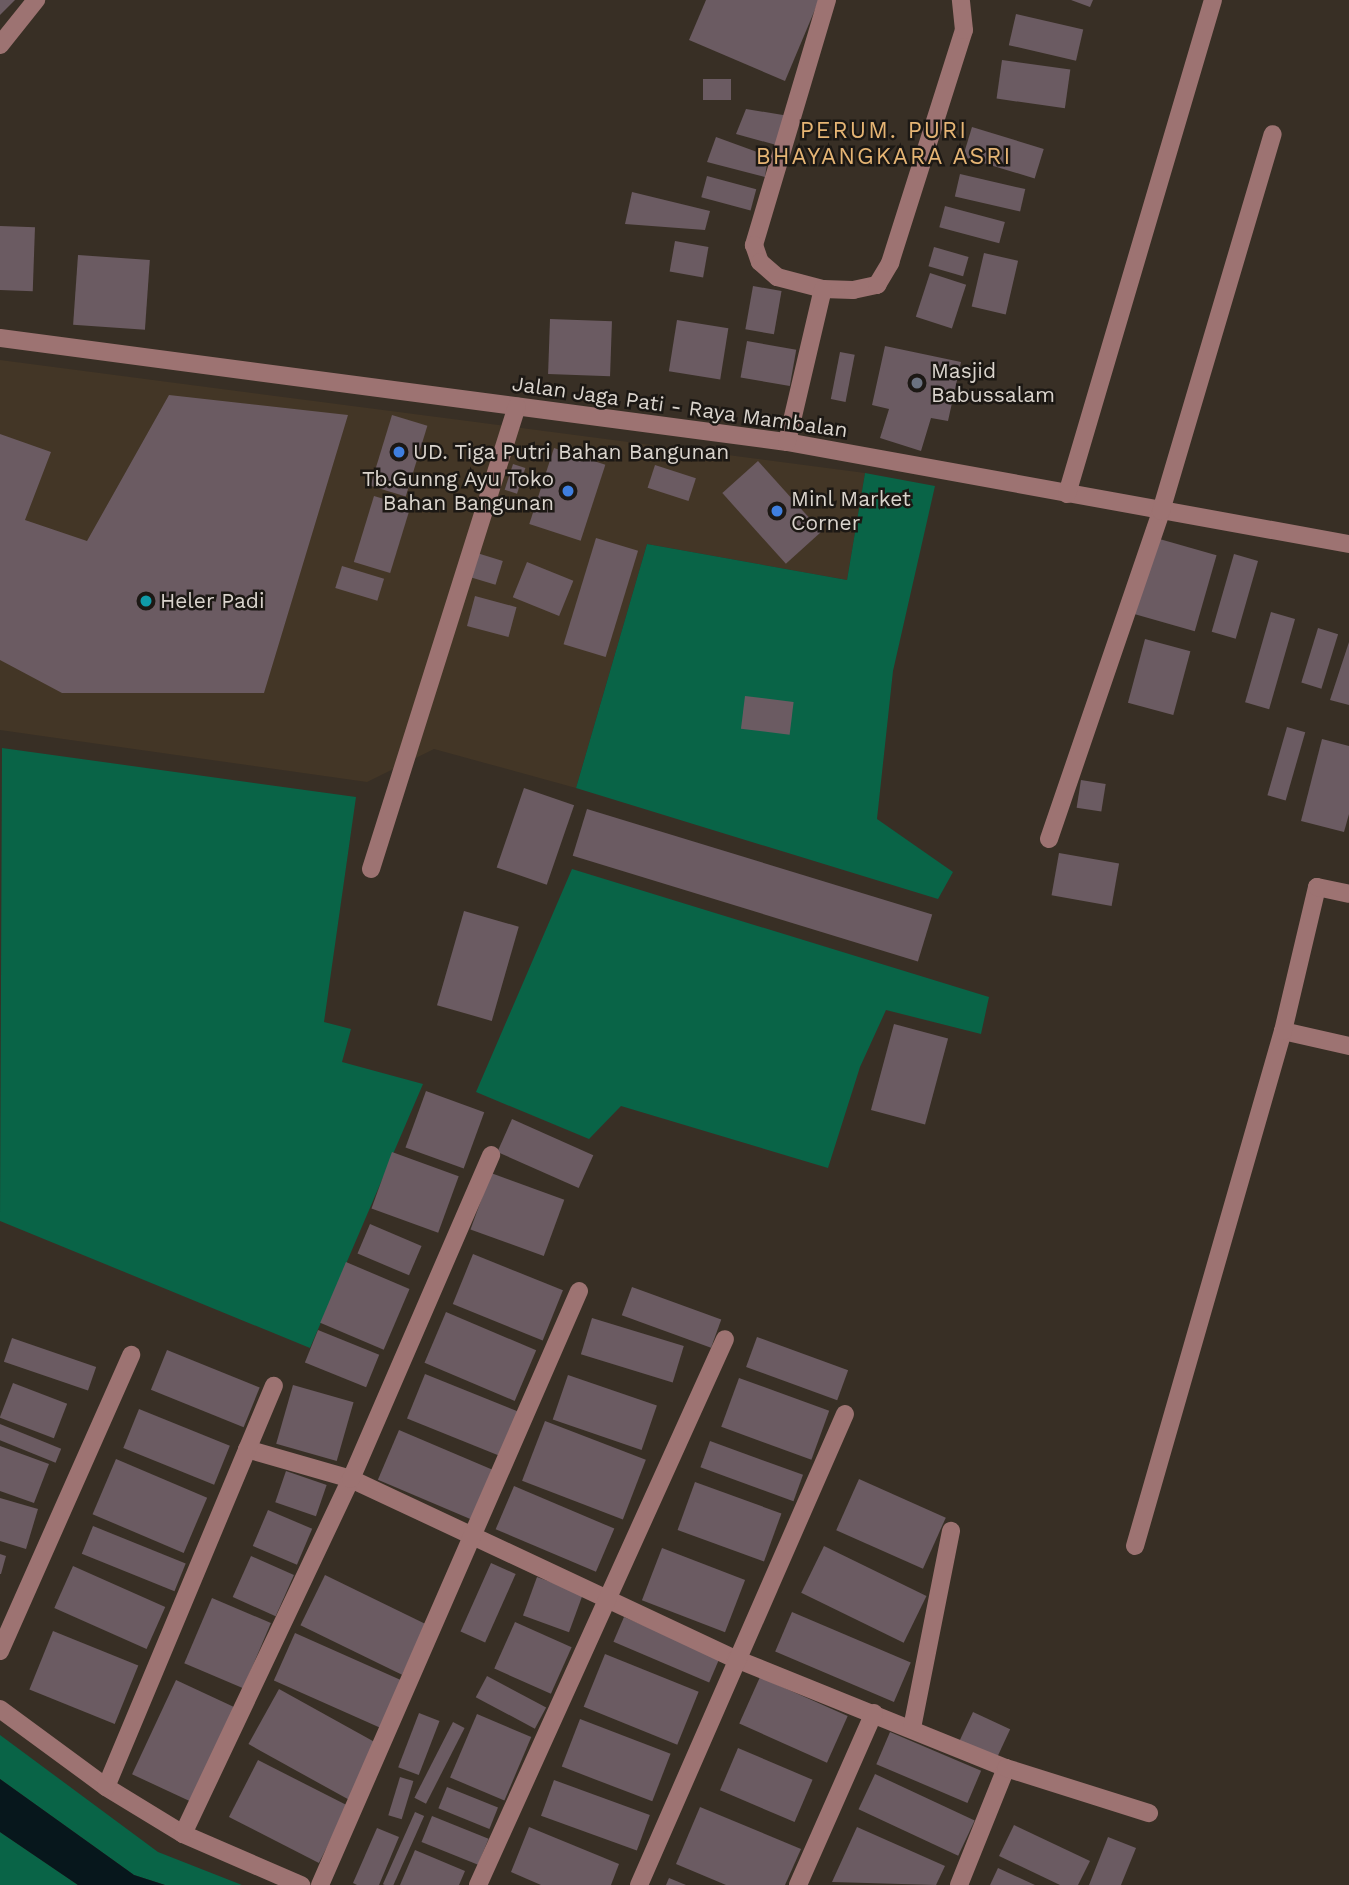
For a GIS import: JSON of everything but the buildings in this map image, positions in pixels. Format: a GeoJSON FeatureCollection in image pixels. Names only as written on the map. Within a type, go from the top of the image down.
{"type":"FeatureCollection","features":[{"type":"Feature","properties":{"kind":"street"},"geometry":{"type":"LineString","coordinates":[[0,45],[36,0]]}},
{"type":"Feature","properties":{"kind":"street"},"geometry":{"type":"LineString","coordinates":[[827,0],[754,238],[757,256],[767,270],[823,289],[874,287],[888,267],[964,30],[961,0]]}},
{"type":"Feature","properties":{"kind":"street"},"geometry":{"type":"LineString","coordinates":[[1067,494],[1213,0]]}},
{"type":"Feature","properties":{"kind":"street"},"geometry":{"type":"LineString","coordinates":[[1049,839],[1161,511],[1273,134]]}},
{"type":"Feature","properties":{"kind":"street"},"geometry":{"type":"LineString","coordinates":[[787,442],[823,289]]}},
{"type":"Feature","properties":{"kind":"street","name":"Jalan Jaga Pati - Raya Mambalan"},"geometry":{"type":"LineString","coordinates":[[0,338],[787,442],[1349,544]]}},
{"type":"Feature","properties":{"kind":"street"},"geometry":{"type":"LineString","coordinates":[[371,869],[517,406]]}},
{"type":"Feature","properties":{"kind":"street"},"geometry":{"type":"LineString","coordinates":[[1135,1546],[1283,1031],[1317,887],[1349,894]]}},
{"type":"Feature","properties":{"kind":"street"},"geometry":{"type":"LineString","coordinates":[[1283,1031],[1349,1046]]}},
{"type":"Feature","properties":{"kind":"street"},"geometry":{"type":"LineString","coordinates":[[183,1834],[351,1479],[491,1155]]}},
{"type":"Feature","properties":{"kind":"street"},"geometry":{"type":"LineString","coordinates":[[320,1885],[475,1535],[579,1291]]}},
{"type":"Feature","properties":{"kind":"street"},"geometry":{"type":"LineString","coordinates":[[478,1885],[725,1339]]}},
{"type":"Feature","properties":{"kind":"street"},"geometry":{"type":"LineString","coordinates":[[0,1651],[131,1355]]}},
{"type":"Feature","properties":{"kind":"street"},"geometry":{"type":"LineString","coordinates":[[106,1787],[274,1386]]}},
{"type":"Feature","properties":{"kind":"street"},"geometry":{"type":"LineString","coordinates":[[639,1885],[845,1414]]}},
{"type":"Feature","properties":{"kind":"street"},"geometry":{"type":"LineString","coordinates":[[247,1449],[351,1479],[736,1659],[1006,1768],[1149,1813]]}},
{"type":"Feature","properties":{"kind":"street"},"geometry":{"type":"LineString","coordinates":[[912,1728],[951,1531]]}},
{"type":"Feature","properties":{"kind":"street"},"geometry":{"type":"LineString","coordinates":[[0,1709],[106,1787],[183,1834],[301,1885]]}},
{"type":"Feature","properties":{"kind":"street"},"geometry":{"type":"LineString","coordinates":[[798,1885],[874,1713]]}},
{"type":"Feature","properties":{"kind":"street"},"geometry":{"type":"LineString","coordinates":[[958,1885],[1006,1768]]}},
{"type":"Feature","properties":{"kind":"shaded area"},"geometry":{"type":"Polygon","coordinates":[[[0,360],[865,473],[847,580],[647,544],[576,788],[434,749],[367,782],[0,730],[0,360]]]}},
{"type":"Feature","properties":{"kind":"shaded area"},"geometry":{"type":"Polygon","coordinates":[[[0,1779],[134,1875],[165,1885],[78,1885],[0,1832],[0,1779]]]}},
{"type":"Feature","properties":{"kind":"green space"},"geometry":{"type":"Polygon","coordinates":[[[865,473],[935,486],[893,671],[877,819],[953,872],[938,899],[576,788],[647,544],[847,580],[865,473]]]}},
{"type":"Feature","properties":{"kind":"green space"},"geometry":{"type":"Polygon","coordinates":[[[2,748],[356,797],[324,1022],[351,1029],[342,1062],[423,1084],[310,1348],[0,1221],[2,748]]]}},
{"type":"Feature","properties":{"kind":"green space"},"geometry":{"type":"Polygon","coordinates":[[[572,869],[989,997],[981,1034],[886,1010],[860,1067],[828,1168],[621,1106],[589,1139],[476,1092],[572,869]]]}},
{"type":"Feature","properties":{"kind":"green space"},"geometry":{"type":"Polygon","coordinates":[[[0,1735],[158,1852],[242,1885],[165,1885],[134,1875],[0,1779],[0,1735]]]}},
{"type":"Feature","properties":{"kind":"green space"},"geometry":{"type":"Polygon","coordinates":[[[0,1832],[78,1885],[0,1885],[0,1832]]]}},
{"type":"Feature","properties":{"kind":"place","name":"Masjid Babussalam"},"geometry":{"type":"Point","coordinates":[917,383]}},
{"type":"Feature","properties":{"kind":"place","name":"UD. Tiga Putri Bahan Bangunan"},"geometry":{"type":"Point","coordinates":[399,452]}},
{"type":"Feature","properties":{"kind":"place","name":"Tb.Gunng Ayu Toko Bahan Bangunan"},"geometry":{"type":"Point","coordinates":[568,491]}},
{"type":"Feature","properties":{"kind":"place","name":"Minl Market Corner"},"geometry":{"type":"Point","coordinates":[777,511]}},
{"type":"Feature","properties":{"kind":"place","name":"Heler Padi"},"geometry":{"type":"Point","coordinates":[146,601]}},
{"type":"Feature","properties":{"kind":"district","name":"PERUM. PURI BHAYANGKARA ASRI"},"geometry":{"type":"Point","coordinates":[884,144]}}]}
